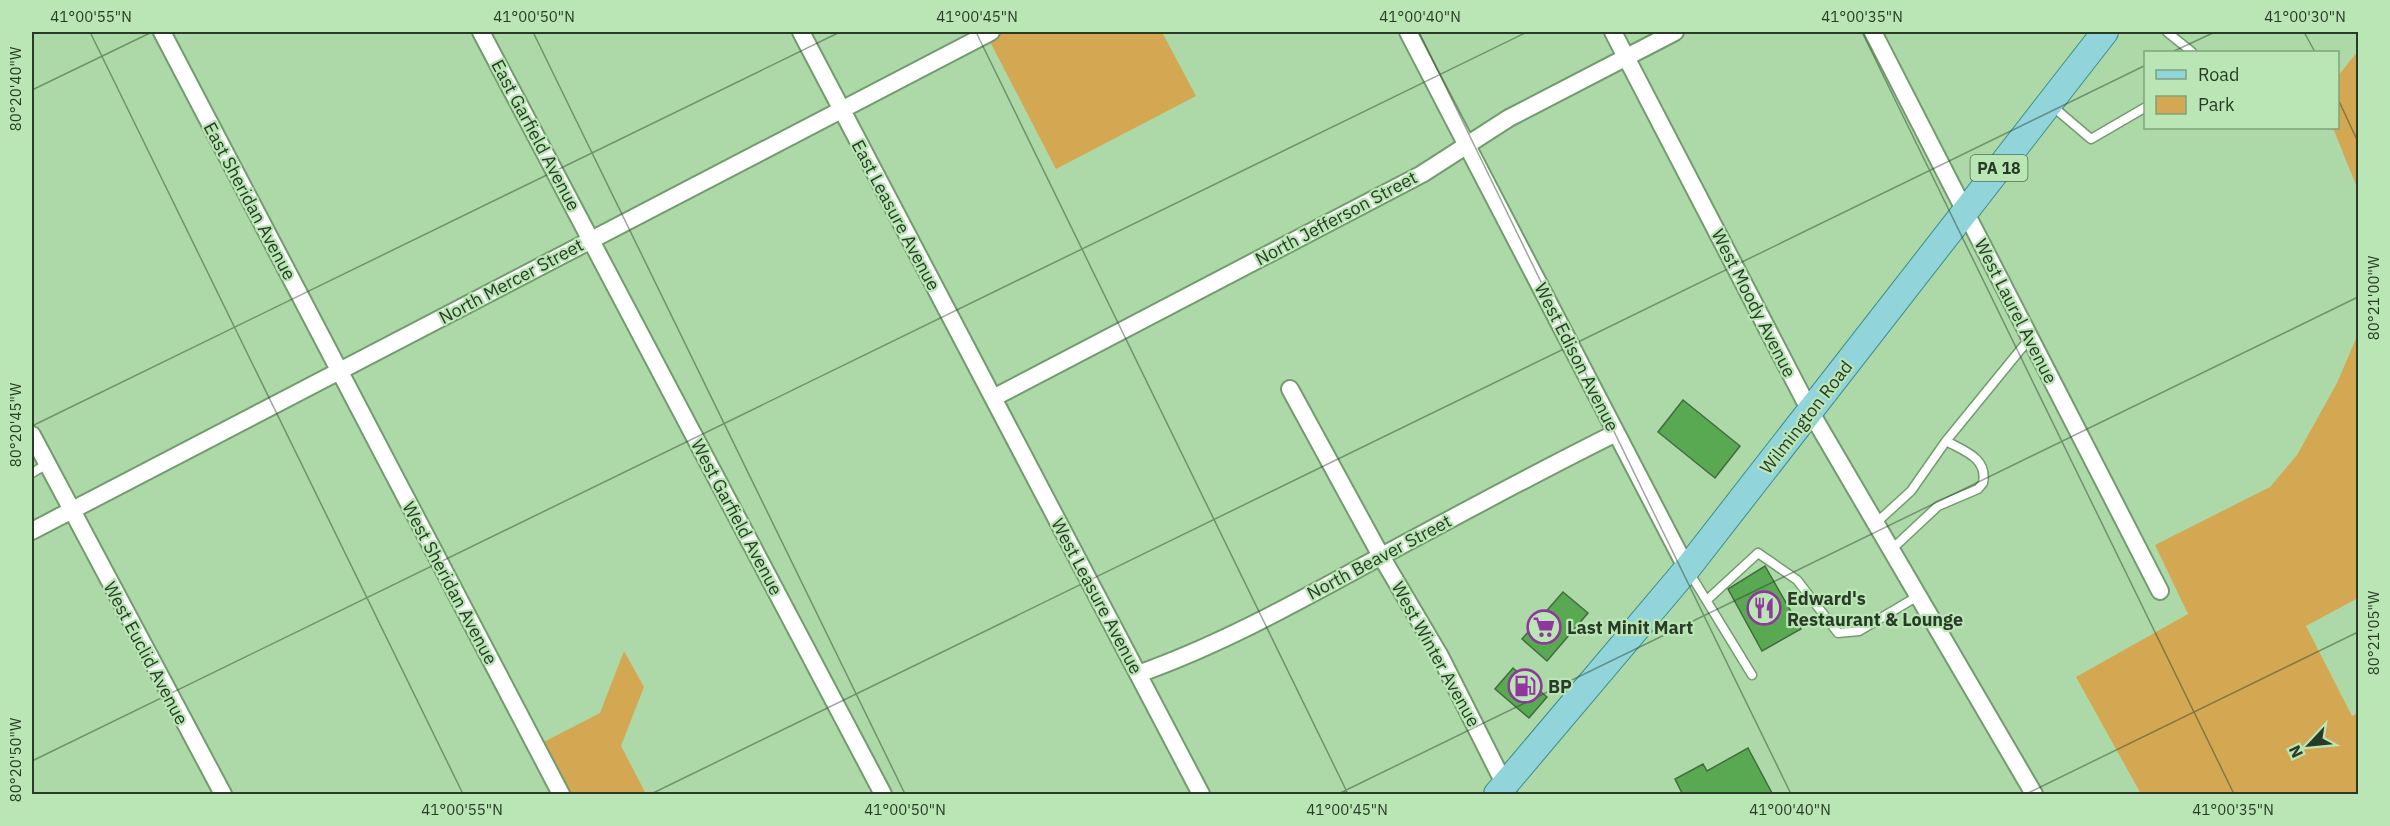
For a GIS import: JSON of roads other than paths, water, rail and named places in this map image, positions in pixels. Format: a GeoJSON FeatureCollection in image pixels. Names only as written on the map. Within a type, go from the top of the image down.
{"type":"FeatureCollection","features":[{"type":"Feature","properties":{"kind":"main road","name":"Wilmington Road"},"geometry":{"type":"LineString","coordinates":[[1504,791],[1688,569],[2105,32]]}},
{"type":"Feature","properties":{"kind":"street","name":"East Sheridan Avenue"},"geometry":{"type":"LineString","coordinates":[[162,32],[338,371]]}},
{"type":"Feature","properties":{"kind":"street","name":"East Garfield Avenue"},"geometry":{"type":"LineString","coordinates":[[481,32],[591,239]]}},
{"type":"Feature","properties":{"kind":"street","name":"East Leasure Avenue"},"geometry":{"type":"LineString","coordinates":[[801,32],[993,398]]}},
{"type":"Feature","properties":{"kind":"street","name":"North Mercer Street"},"geometry":{"type":"LineString","coordinates":[[32,531],[991,32]]}},
{"type":"Feature","properties":{"kind":"street","name":"West Edison Avenue"},"geometry":{"type":"LineString","coordinates":[[1408,32],[1688,569]]}},
{"type":"Feature","properties":{"kind":"street","name":"West Moody Avenue"},"geometry":{"type":"LineString","coordinates":[[1613,32],[1810,411],[2034,795]]}},
{"type":"Feature","properties":{"kind":"street","name":"North Jefferson Street"},"geometry":{"type":"LineString","coordinates":[[993,398],[1422,174],[1509,118],[1676,32]]}},
{"type":"Feature","properties":{"kind":"street","name":"West Laurel Avenue"},"geometry":{"type":"LineString","coordinates":[[1873,32],[2160,591]]}},
{"type":"Feature","properties":{"kind":"street","name":"West Garfield Avenue"},"geometry":{"type":"LineString","coordinates":[[591,239],[883,795]]}},
{"type":"Feature","properties":{"kind":"street","name":"West Sheridan Avenue"},"geometry":{"type":"LineString","coordinates":[[338,371],[561,795]]}},
{"type":"Feature","properties":{"kind":"street","name":"West Winter Avenue"},"geometry":{"type":"LineString","coordinates":[[1290,389],[1381,556],[1440,656],[1504,791]]}},
{"type":"Feature","properties":{"kind":"street","name":"West Leasure Avenue"},"geometry":{"type":"LineString","coordinates":[[993,398],[1201,795]]}},
{"type":"Feature","properties":{"kind":"street","name":"North Beaver Street"},"geometry":{"type":"LineString","coordinates":[[1138,674],[1212,645],[1248,627],[1550,465],[1616,433]]}},
{"type":"Feature","properties":{"kind":"street","name":"West Euclid Avenue"},"geometry":{"type":"LineString","coordinates":[[32,435],[70,511],[223,795]]}},
{"type":"Feature","properties":{"kind":"lane"},"geometry":{"type":"LineString","coordinates":[[2167,32],[2191,51]]}},
{"type":"Feature","properties":{"kind":"lane"},"geometry":{"type":"LineString","coordinates":[[2049,103],[2091,140],[2144,108]]}},
{"type":"Feature","properties":{"kind":"lane"},"geometry":{"type":"LineString","coordinates":[[1876,523],[1911,491],[1946,441],[2030,338]]}},
{"type":"Feature","properties":{"kind":"lane"},"geometry":{"type":"LineString","coordinates":[[1891,550],[1938,506],[1978,489],[1983,483],[1983,468],[1978,459],[1946,441]]}},
{"type":"Feature","properties":{"kind":"lane"},"geometry":{"type":"LineString","coordinates":[[32,473],[47,465]]}},
{"type":"Feature","properties":{"kind":"lane"},"geometry":{"type":"LineString","coordinates":[[1707,600],[1758,553],[1797,580],[1838,633],[1859,631],[1918,596]]}},
{"type":"Feature","properties":{"kind":"lane"},"geometry":{"type":"LineString","coordinates":[[1688,569],[1752,675]]}},
{"type":"Feature","properties":{"kind":"place","name":"Edward's Restaurant & Lounge"},"geometry":{"type":"Point","coordinates":[1764,608]}},
{"type":"Feature","properties":{"kind":"place","name":"Last Minit Mart"},"geometry":{"type":"Point","coordinates":[1544,627]}},
{"type":"Feature","properties":{"kind":"place","name":"BP"},"geometry":{"type":"Point","coordinates":[1525,686]}}]}
